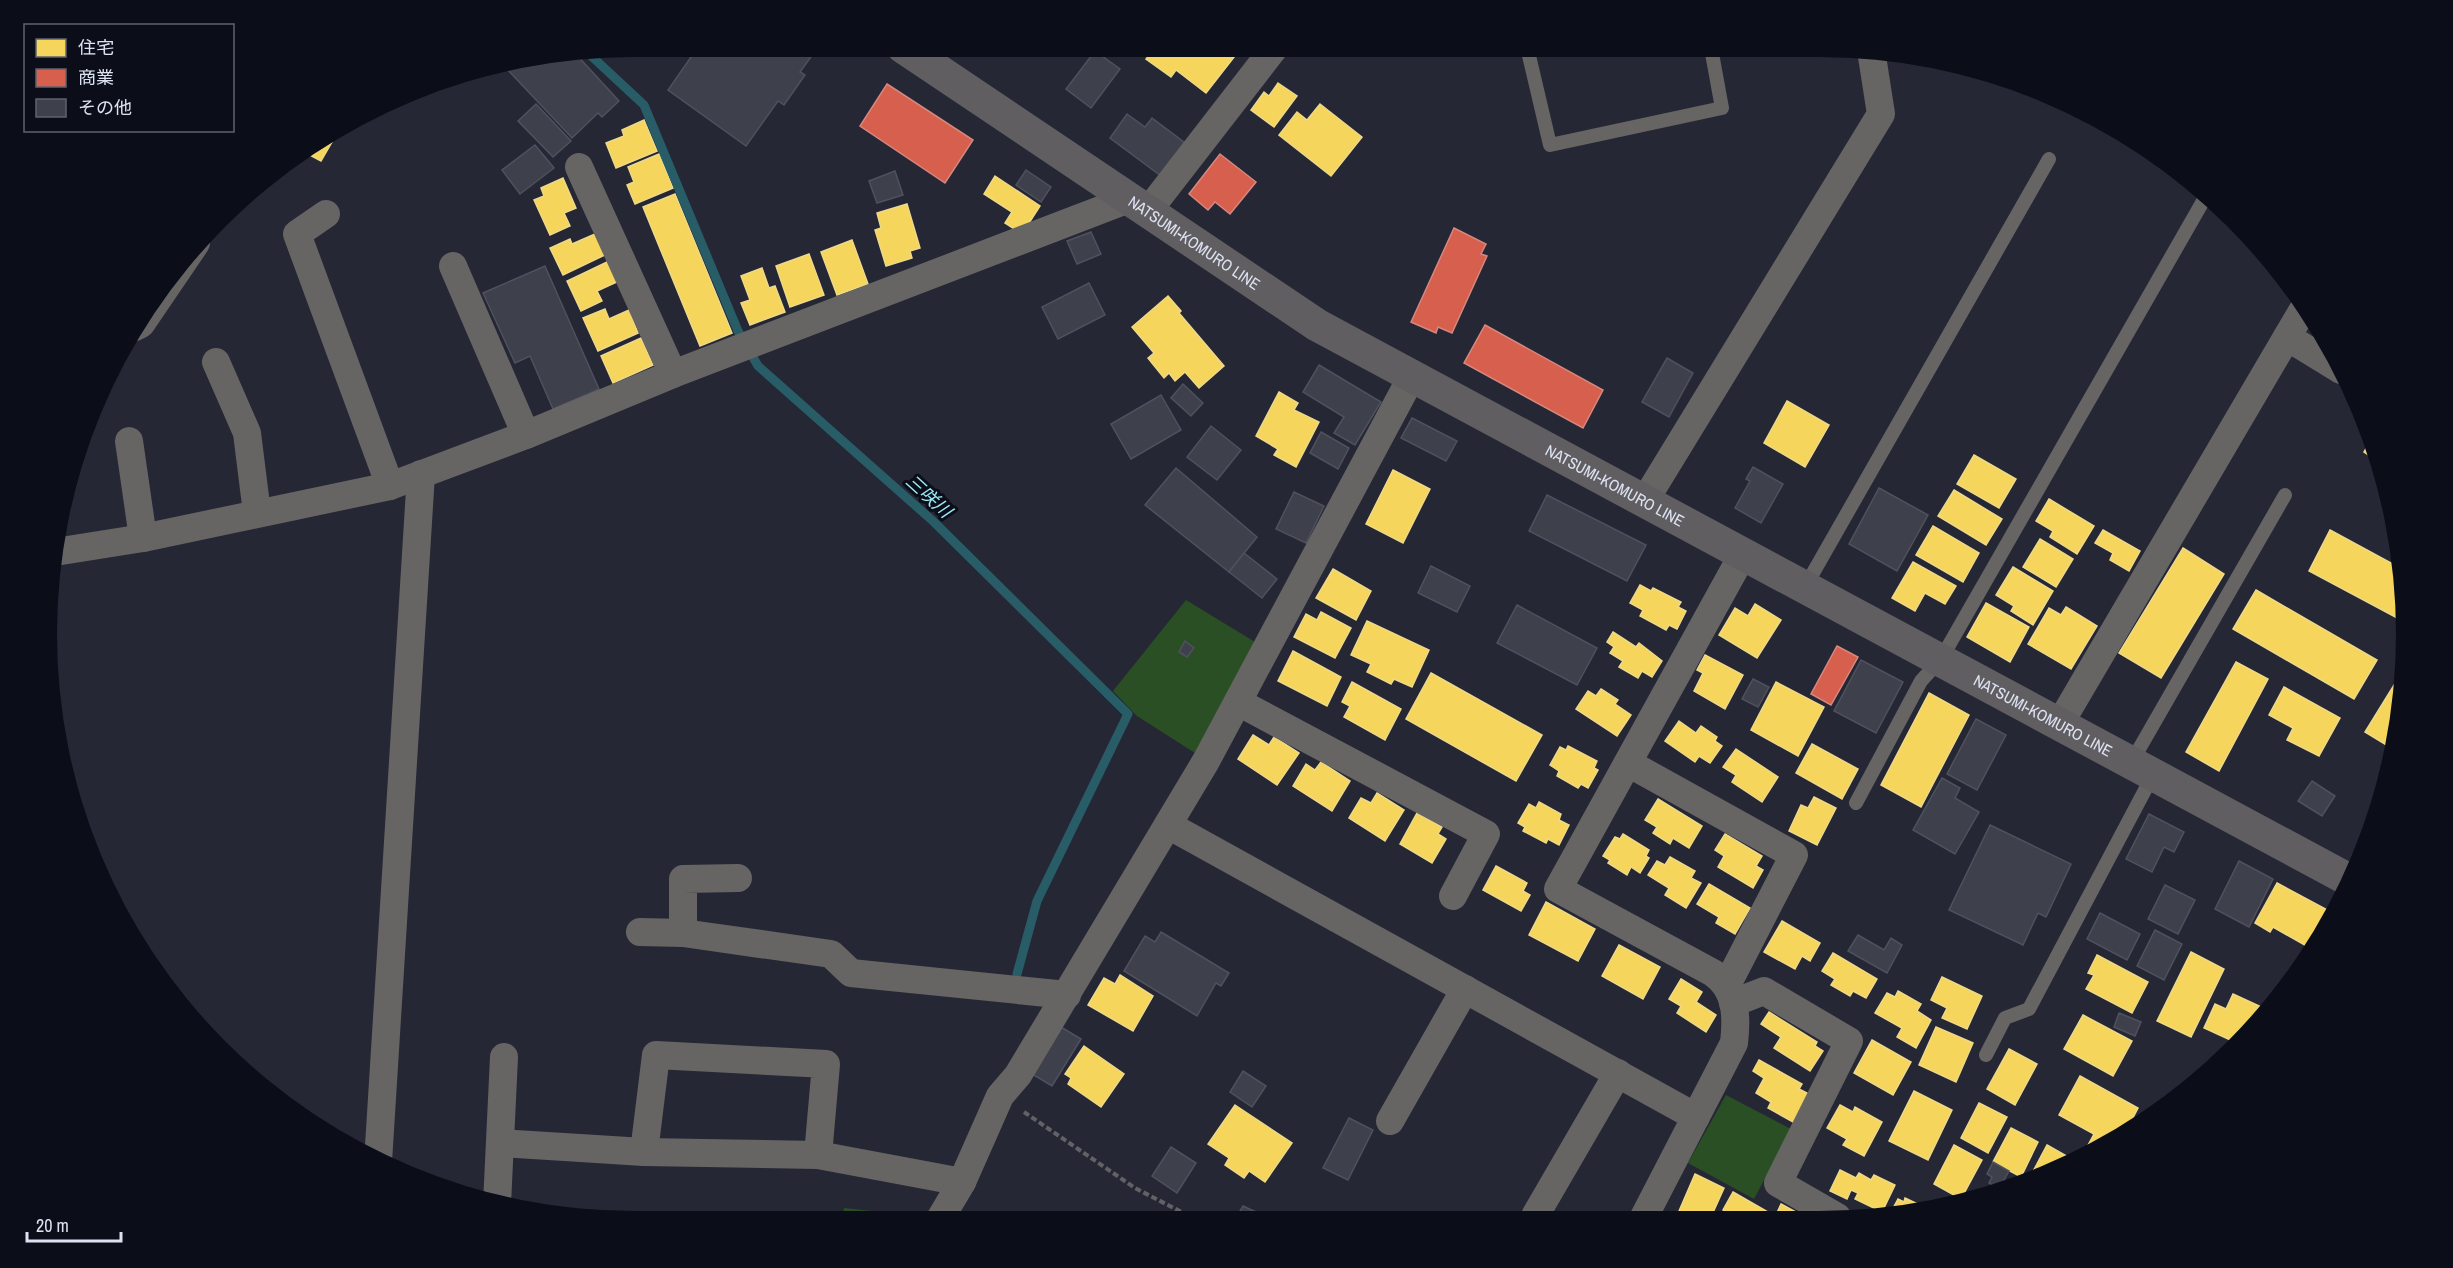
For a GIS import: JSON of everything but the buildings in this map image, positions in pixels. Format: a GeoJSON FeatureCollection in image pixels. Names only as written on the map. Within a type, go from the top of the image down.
{"type":"FeatureCollection","features":[{"type":"Feature","properties":{"kind":"main road","name":"NATSUMI-KOMURO LINE"},"geometry":{"type":"LineString","coordinates":[[918,57],[1317,325],[2342,876]]}},
{"type":"Feature","properties":{"kind":"street"},"geometry":{"type":"LineString","coordinates":[[63,551],[143,538],[390,486],[526,435],[673,374],[1139,205],[1266,57]]}},
{"type":"Feature","properties":{"kind":"street"},"geometry":{"type":"LineString","coordinates":[[1644,502],[1881,114],[1873,60]]}},
{"type":"Feature","properties":{"kind":"street"},"geometry":{"type":"LineString","coordinates":[[579,167],[673,374]]}},
{"type":"Feature","properties":{"kind":"street"},"geometry":{"type":"LineString","coordinates":[[326,214],[297,234],[390,486]]}},
{"type":"Feature","properties":{"kind":"street"},"geometry":{"type":"LineString","coordinates":[[453,266],[526,435]]}},
{"type":"Feature","properties":{"kind":"street"},"geometry":{"type":"LineString","coordinates":[[2059,725],[2300,315]]}},
{"type":"Feature","properties":{"kind":"street"},"geometry":{"type":"LineString","coordinates":[[2287,337],[2327,361]]}},
{"type":"Feature","properties":{"kind":"street"},"geometry":{"type":"LineString","coordinates":[[216,362],[247,434],[257,513]]}},
{"type":"Feature","properties":{"kind":"street"},"geometry":{"type":"LineString","coordinates":[[945,1211],[962,1182],[1000,1096],[1018,1075],[1168,825],[1238,702],[1412,376]]}},
{"type":"Feature","properties":{"kind":"street"},"geometry":{"type":"LineString","coordinates":[[129,441],[143,538]]}},
{"type":"Feature","properties":{"kind":"street"},"geometry":{"type":"LineString","coordinates":[[379,1151],[421,474]]}},
{"type":"Feature","properties":{"kind":"street"},"geometry":{"type":"LineString","coordinates":[[1647,1211],[1734,1043],[1736,1024],[1730,994],[1713,973],[1558,889],[1743,554]]}},
{"type":"Feature","properties":{"kind":"street"},"geometry":{"type":"LineString","coordinates":[[1238,702],[1486,834],[1453,896]]}},
{"type":"Feature","properties":{"kind":"street"},"geometry":{"type":"LineString","coordinates":[[1628,763],[1794,855],[1730,994]]}},
{"type":"Feature","properties":{"kind":"street"},"geometry":{"type":"LineString","coordinates":[[1168,825],[1696,1116]]}},
{"type":"Feature","properties":{"kind":"street"},"geometry":{"type":"LineString","coordinates":[[683,933],[683,879],[738,878]]}},
{"type":"Feature","properties":{"kind":"street"},"geometry":{"type":"LineString","coordinates":[[640,932],[683,933],[831,954],[851,973],[1067,994]]}},
{"type":"Feature","properties":{"kind":"street"},"geometry":{"type":"LineString","coordinates":[[1390,1121],[1465,989]]}},
{"type":"Feature","properties":{"kind":"street"},"geometry":{"type":"LineString","coordinates":[[1730,994],[1764,991],[1849,1041],[1778,1183],[1826,1211]]}},
{"type":"Feature","properties":{"kind":"street"},"geometry":{"type":"LineString","coordinates":[[644,1152],[656,1055],[826,1064],[818,1155]]}},
{"type":"Feature","properties":{"kind":"street"},"geometry":{"type":"LineString","coordinates":[[497,1194],[504,1057]]}},
{"type":"Feature","properties":{"kind":"street"},"geometry":{"type":"LineString","coordinates":[[1538,1211],[1618,1073]]}},
{"type":"Feature","properties":{"kind":"street"},"geometry":{"type":"LineString","coordinates":[[500,1143],[644,1152],[818,1155],[962,1182]]}},
{"type":"Feature","properties":{"kind":"lane"},"geometry":{"type":"LineString","coordinates":[[1529,57],[1550,145],[1722,108],[1713,57]]}},
{"type":"Feature","properties":{"kind":"lane"},"geometry":{"type":"LineString","coordinates":[[1805,588],[2049,159]]}},
{"type":"Feature","properties":{"kind":"lane"},"geometry":{"type":"LineString","coordinates":[[1856,803],[1922,681],[1941,659],[2202,203]]}},
{"type":"Feature","properties":{"kind":"lane"},"geometry":{"type":"LineString","coordinates":[[1986,1055],[2006,1018],[2029,1009],[2142,769],[2285,495]]}},
{"type":"Feature","properties":{"kind":"path"},"geometry":{"type":"LineString","coordinates":[[1000,1096],[1135,1188],[1179,1211]]}},
{"type":"Feature","properties":{"kind":"green space"},"geometry":{"type":"Polygon","coordinates":[[[1186,600],[1255,642],[1195,753],[1137,716],[1113,691],[1186,600]]]}},
{"type":"Feature","properties":{"kind":"green space"},"geometry":{"type":"Polygon","coordinates":[[[1726,1095],[1791,1129],[1754,1199],[1688,1163],[1726,1095]]]}},
{"type":"Feature","properties":{"kind":"green space"},"geometry":{"type":"Polygon","coordinates":[[[844,1208],[872,1211],[844,1211],[844,1208]]]}},
{"type":"Feature","properties":{"kind":"waterway","name":"三咲川"},"geometry":{"type":"LineString","coordinates":[[594,58],[644,105],[738,331],[758,366],[934,522],[1128,714],[1037,901],[1017,974]]}}]}
